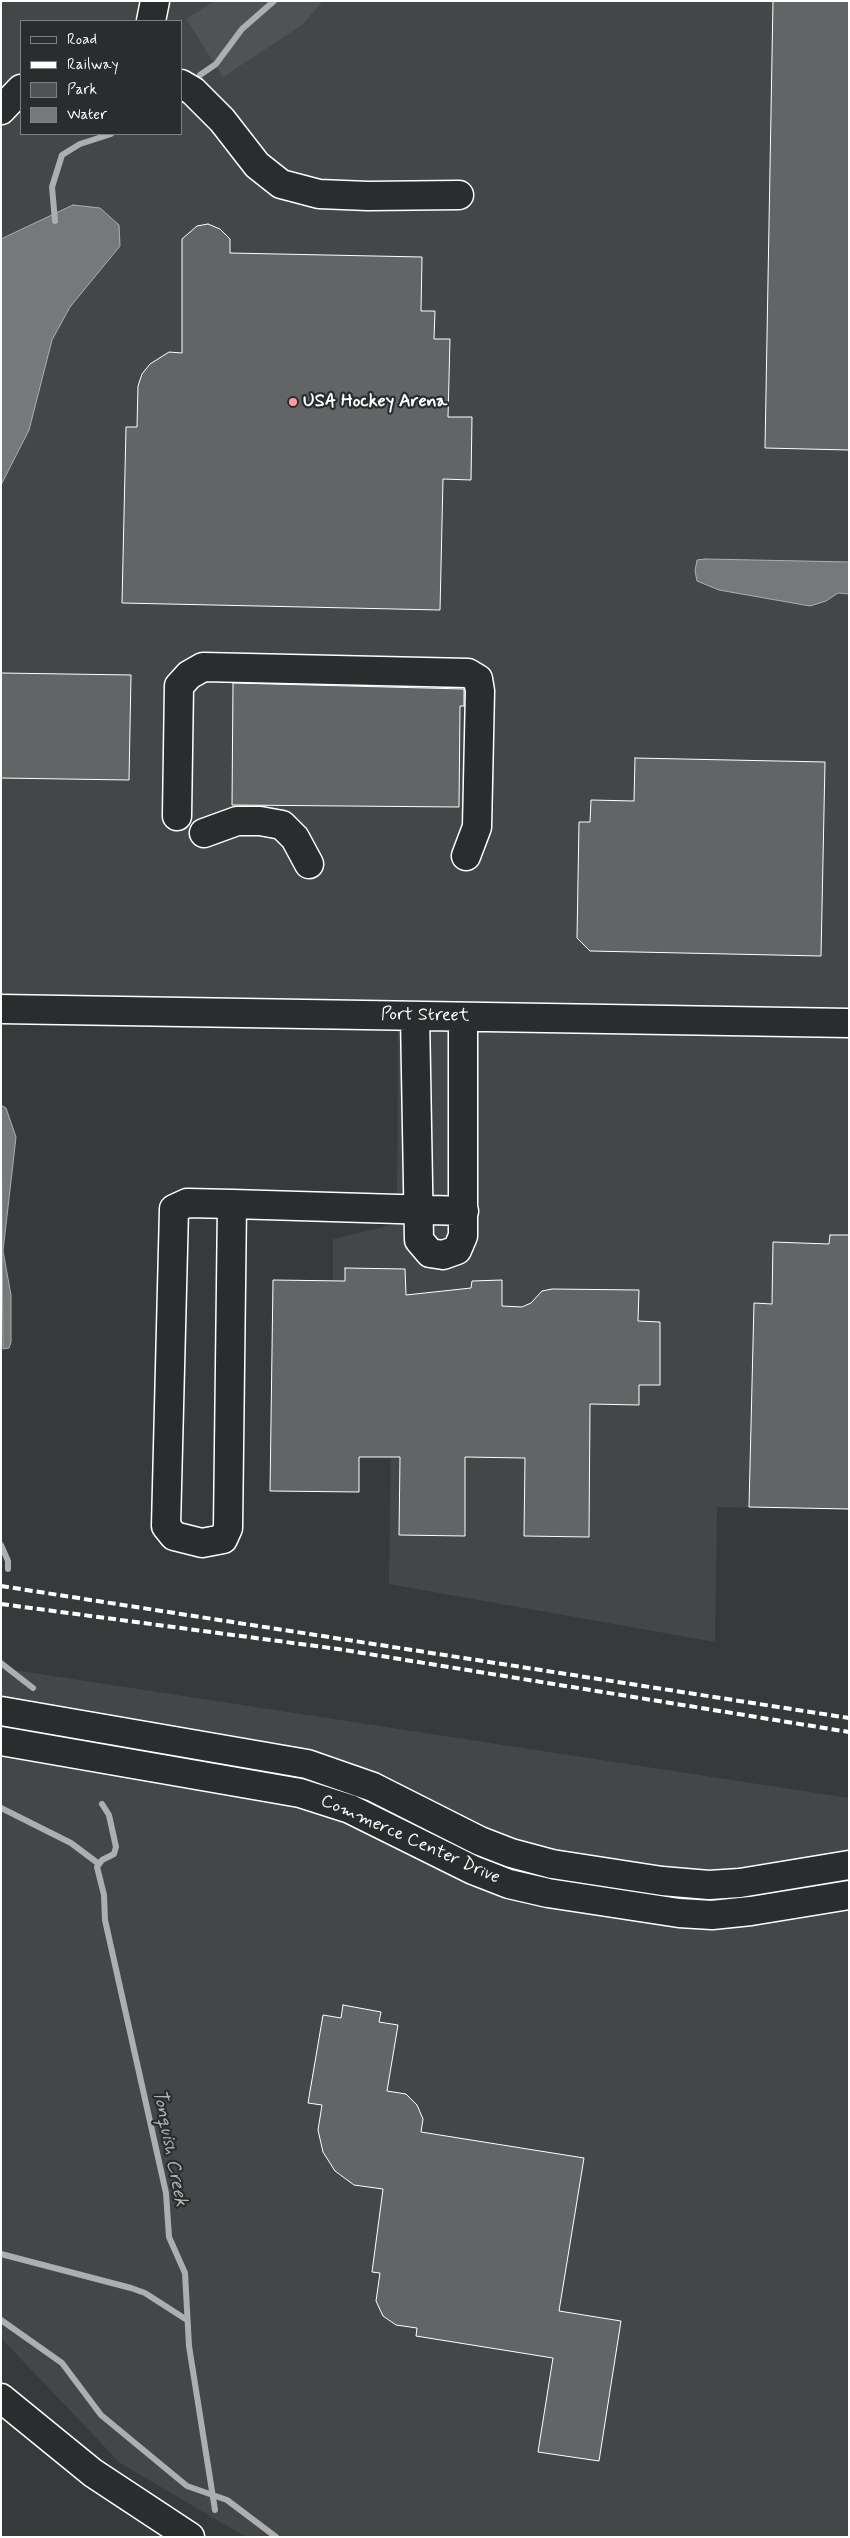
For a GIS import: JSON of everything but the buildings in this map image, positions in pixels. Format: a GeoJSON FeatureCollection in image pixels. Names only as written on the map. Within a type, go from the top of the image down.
{"type":"FeatureCollection","features":[{"type":"Feature","properties":{"kind":"main road"},"geometry":{"type":"LineString","coordinates":[[152,20],[155,1]]}},
{"type":"Feature","properties":{"kind":"main road"},"geometry":{"type":"LineString","coordinates":[[182,85],[193,91],[222,120],[257,165],[281,184],[319,194],[368,196],[459,195]]}},
{"type":"Feature","properties":{"kind":"main road"},"geometry":{"type":"LineString","coordinates":[[1,110],[20,90]]}},
{"type":"Feature","properties":{"kind":"main road"},"geometry":{"type":"LineString","coordinates":[[177,816],[179,686],[189,675],[203,667],[468,674],[478,679],[480,691],[477,827],[466,856]]}},
{"type":"Feature","properties":{"kind":"main road"},"geometry":{"type":"LineString","coordinates":[[204,833],[237,821],[260,821],[282,825],[295,838],[309,864]]}},
{"type":"Feature","properties":{"kind":"main road","name":"Port Street"},"geometry":{"type":"LineString","coordinates":[[1,1009],[849,1023]]}},
{"type":"Feature","properties":{"kind":"main road"},"geometry":{"type":"LineString","coordinates":[[415,1016],[418,1240],[430,1252],[443,1255],[457,1250],[462,1236],[464,1211],[463,1017]]}},
{"type":"Feature","properties":{"kind":"main road"},"geometry":{"type":"LineString","coordinates":[[232,1204],[228,1528],[223,1539],[202,1543],[174,1536],[166,1526],[174,1209],[186,1203],[232,1204],[419,1209],[464,1211]]}},
{"type":"Feature","properties":{"kind":"main road","name":"Commerce Center Drive"},"geometry":{"type":"LineString","coordinates":[[3,1719],[307,1764],[384,1792],[480,1841],[511,1853],[552,1864],[662,1881],[709,1884],[740,1883],[849,1865]]}},
{"type":"Feature","properties":{"kind":"main road","name":"Commerce Center Drive"},"geometry":{"type":"LineString","coordinates":[[1,1742],[300,1793],[350,1809],[472,1870],[509,1884],[548,1893],[679,1913],[712,1915],[751,1912],[849,1895]]}},
{"type":"Feature","properties":{"kind":"main road"},"geometry":{"type":"LineString","coordinates":[[1,2398],[93,2473],[190,2537]]}},
{"type":"Feature","properties":{"kind":"shaded area"},"geometry":{"type":"Polygon","coordinates":[[[1,1],[849,1],[849,1510],[717,1507],[715,1642],[389,1584],[391,1430],[332,1428],[333,1239],[397,1224],[398,1016],[1,1009],[1,1]]]}},
{"type":"Feature","properties":{"kind":"shaded area"},"geometry":{"type":"Polygon","coordinates":[[[1,1668],[849,1798],[849,2537],[246,2537],[120,2463],[1,2338],[1,1668]]]}},
{"type":"Feature","properties":{"kind":"green space"},"geometry":{"type":"Polygon","coordinates":[[[215,1],[323,1],[302,25],[223,77],[186,19],[215,1]]]}},
{"type":"Feature","properties":{"kind":"water"},"geometry":{"type":"Polygon","coordinates":[[[73,205],[100,208],[119,225],[120,246],[70,307],[52,340],[29,430],[1,485],[1,239],[73,205]]]}},
{"type":"Feature","properties":{"kind":"water"},"geometry":{"type":"Polygon","coordinates":[[[697,560],[849,562],[849,594],[838,593],[826,601],[810,606],[719,590],[697,581],[695,571],[697,560]]]}},
{"type":"Feature","properties":{"kind":"water"},"geometry":{"type":"Polygon","coordinates":[[[1,1105],[6,1108],[16,1137],[3,1251],[11,1295],[11,1342],[9,1348],[3,1349],[1,1105]]]}},
{"type":"Feature","properties":{"kind":"waterway"},"geometry":{"type":"LineString","coordinates":[[200,75],[216,64],[242,29],[274,1]]}},
{"type":"Feature","properties":{"kind":"waterway"},"geometry":{"type":"LineString","coordinates":[[55,221],[52,187],[62,155],[80,144],[108,135]]}},
{"type":"Feature","properties":{"kind":"waterway","name":"Tonquish Creek"},"geometry":{"type":"LineString","coordinates":[[1,1545],[8,1561],[8,1569]]}},
{"type":"Feature","properties":{"kind":"waterway","name":"Tonquish Creek"},"geometry":{"type":"LineString","coordinates":[[1,1663],[33,1688]]}},
{"type":"Feature","properties":{"kind":"waterway","name":"Tonquish Creek"},"geometry":{"type":"LineString","coordinates":[[102,1804],[109,1815],[116,1847],[114,1854],[102,1860],[97,1867],[104,1895],[105,1920],[166,2193],[169,2237],[185,2273],[189,2346],[215,2510]]}},
{"type":"Feature","properties":{"kind":"waterway"},"geometry":{"type":"LineString","coordinates":[[1,1808],[71,1843],[99,1864]]}},
{"type":"Feature","properties":{"kind":"waterway"},"geometry":{"type":"LineString","coordinates":[[1,2254],[131,2288],[145,2293],[187,2320]]}},
{"type":"Feature","properties":{"kind":"waterway"},"geometry":{"type":"LineString","coordinates":[[1,2320],[62,2363],[101,2415],[187,2486],[227,2500],[276,2537]]}},
{"type":"Feature","properties":{"kind":"railway"},"geometry":{"type":"LineString","coordinates":[[1,1586],[849,1718]]}},
{"type":"Feature","properties":{"kind":"railway"},"geometry":{"type":"LineString","coordinates":[[1,1604],[338,1649],[849,1732]]}},
{"type":"Feature","properties":{"kind":"place","name":"USA Hockey Arena"},"geometry":{"type":"Point","coordinates":[293,402]}}]}
